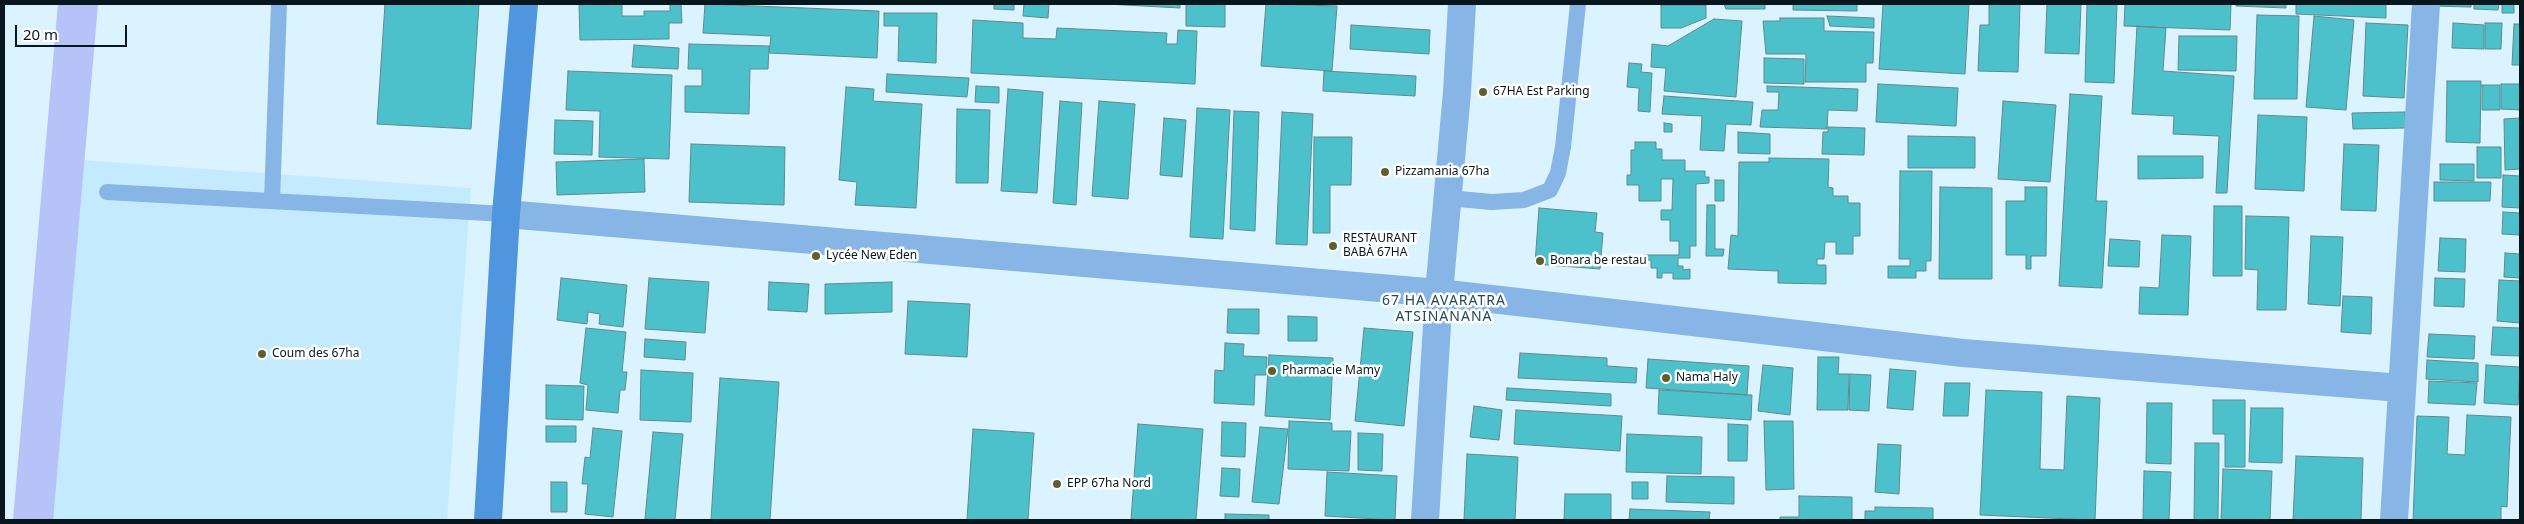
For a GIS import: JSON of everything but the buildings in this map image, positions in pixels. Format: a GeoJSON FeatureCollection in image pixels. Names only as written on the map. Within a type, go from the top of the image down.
{"type":"FeatureCollection","features":[{"type":"Feature","properties":{"kind":"main road"},"geometry":{"type":"LineString","coordinates":[[488,520],[506,214],[524,4]]}},
{"type":"Feature","properties":{"kind":"street"},"geometry":{"type":"LineString","coordinates":[[1425,520],[1462,4]]}},
{"type":"Feature","properties":{"kind":"street"},"geometry":{"type":"LineString","coordinates":[[2394,520],[2426,4]]}},
{"type":"Feature","properties":{"kind":"street"},"geometry":{"type":"LineString","coordinates":[[506,214],[1440,293],[1963,353],[2401,388]]}},
{"type":"Feature","properties":{"kind":"lane"},"geometry":{"type":"LineString","coordinates":[[272,201],[279,4]]}},
{"type":"Feature","properties":{"kind":"lane"},"geometry":{"type":"LineString","coordinates":[[1448,198],[1492,202],[1524,200],[1550,190],[1558,173],[1563,147],[1578,4]]}},
{"type":"Feature","properties":{"kind":"lane"},"geometry":{"type":"LineString","coordinates":[[107,192],[506,214]]}},
{"type":"Feature","properties":{"kind":"shaded area","name":"Coum des 67ha"},"geometry":{"type":"Polygon","coordinates":[[[82,160],[471,188],[447,520],[52,520],[82,160]]]}},
{"type":"Feature","properties":{"kind":"waterway"},"geometry":{"type":"LineString","coordinates":[[33,520],[78,4]]}},
{"type":"Feature","properties":{"kind":"place","name":"67HA Est Parking"},"geometry":{"type":"Point","coordinates":[1483,92]}},
{"type":"Feature","properties":{"kind":"place","name":"Pizzamania 67ha"},"geometry":{"type":"Point","coordinates":[1385,172]}},
{"type":"Feature","properties":{"kind":"place","name":"RESTAURANT BABÀ 67HA"},"geometry":{"type":"Point","coordinates":[1333,246]}},
{"type":"Feature","properties":{"kind":"place","name":"Lycée New Eden"},"geometry":{"type":"Point","coordinates":[816,256]}},
{"type":"Feature","properties":{"kind":"place","name":"Bonara be restau"},"geometry":{"type":"Point","coordinates":[1540,261]}},
{"type":"Feature","properties":{"kind":"place","name":"Coum des 67ha"},"geometry":{"type":"Point","coordinates":[262,354]}},
{"type":"Feature","properties":{"kind":"place","name":"Pharmacie Mamy"},"geometry":{"type":"Point","coordinates":[1272,371]}},
{"type":"Feature","properties":{"kind":"place","name":"Nama Haly"},"geometry":{"type":"Point","coordinates":[1666,378]}},
{"type":"Feature","properties":{"kind":"place","name":"EPP 67ha Nord"},"geometry":{"type":"Point","coordinates":[1057,484]}},
{"type":"Feature","properties":{"kind":"district","name":"67 HA AVARATRA ATSINANANA"},"geometry":{"type":"Point","coordinates":[1444,310]}}]}
